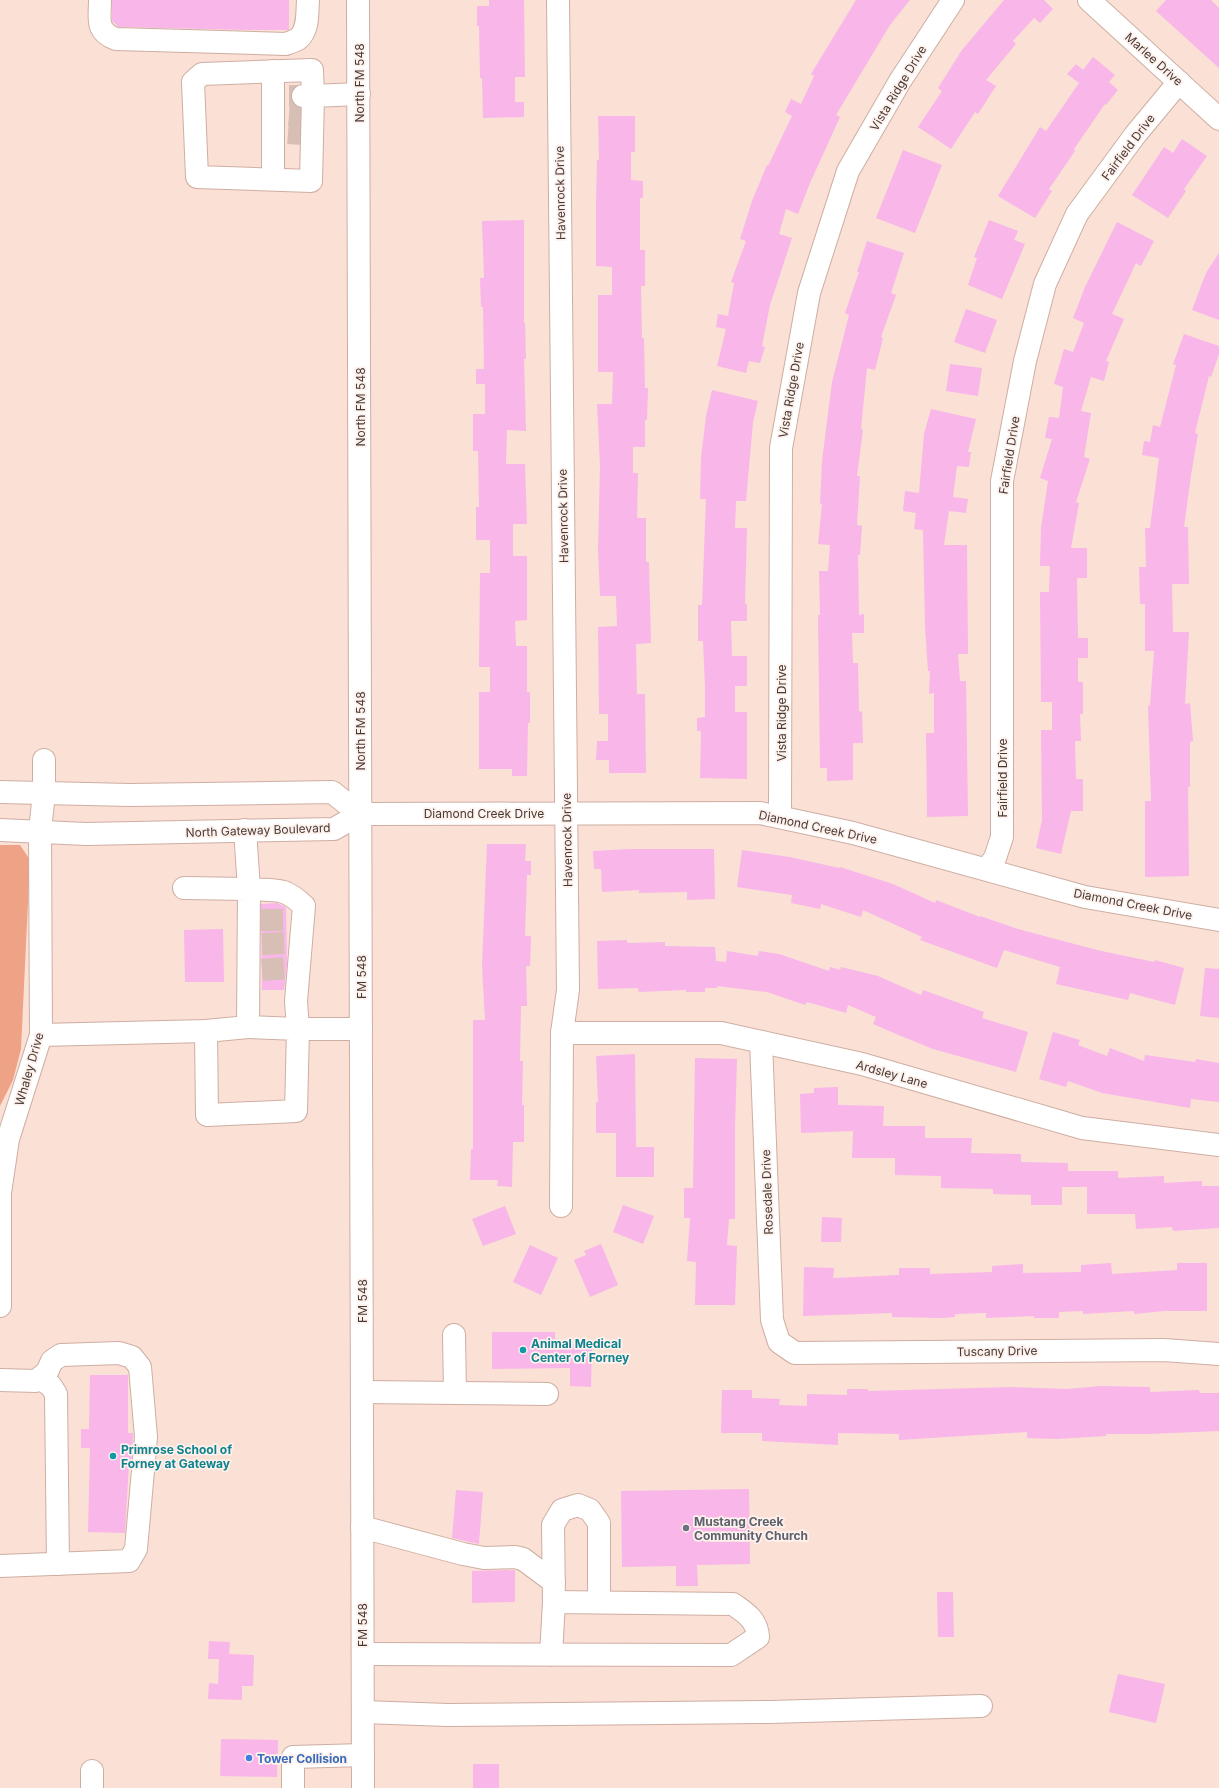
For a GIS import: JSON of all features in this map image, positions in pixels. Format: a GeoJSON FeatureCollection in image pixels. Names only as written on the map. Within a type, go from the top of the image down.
{"type":"FeatureCollection","features":[{"type":"Feature","properties":{"kind":"street"},"geometry":{"type":"LineString","coordinates":[[100,0],[100,27],[104,33],[116,39],[286,44],[298,39],[304,29],[307,22],[308,0]]}},
{"type":"Feature","properties":{"kind":"street","name":"North FM 548"},"geometry":{"type":"LineString","coordinates":[[358,0],[360,814]]}},
{"type":"Feature","properties":{"kind":"street","name":"Havenrock Drive"},"geometry":{"type":"LineString","coordinates":[[558,0],[568,990],[562,1033],[561,1206]]}},
{"type":"Feature","properties":{"kind":"street","name":"Vista Ridge Drive"},"geometry":{"type":"LineString","coordinates":[[780,817],[781,448],[809,293],[848,171],[900,81],[953,0]]}},
{"type":"Feature","properties":{"kind":"street","name":"Marlee Drive"},"geometry":{"type":"LineString","coordinates":[[1089,0],[1219,119]]}},
{"type":"Feature","properties":{"kind":"street"},"geometry":{"type":"LineString","coordinates":[[273,71],[294,115],[312,181],[273,180],[196,177],[193,82],[202,74],[273,71],[312,70],[294,115],[273,180]]}},
{"type":"Feature","properties":{"kind":"street","name":"Fairfield Drive"},"geometry":{"type":"LineString","coordinates":[[987,869],[995,858],[1002,837],[1002,481],[1025,361],[1045,284],[1077,214],[1136,135],[1179,82]]}},
{"type":"Feature","properties":{"kind":"street"},"geometry":{"type":"LineString","coordinates":[[294,115],[359,94]]}},
{"type":"Feature","properties":{"kind":"street","name":"Whaley Drive"},"geometry":{"type":"LineString","coordinates":[[0,1306],[0,1193],[7,1147],[41,1035],[40,831],[44,793],[44,760]]}},
{"type":"Feature","properties":{"kind":"street"},"geometry":{"type":"LineString","coordinates":[[0,792],[130,795],[332,792],[360,814]]}},
{"type":"Feature","properties":{"kind":"street","name":"Diamond Creek Drive"},"geometry":{"type":"LineString","coordinates":[[360,814],[760,813],[853,833],[1085,896],[1219,920]]}},
{"type":"Feature","properties":{"kind":"street","name":"North Gateway Boulevard"},"geometry":{"type":"LineString","coordinates":[[0,830],[86,834],[334,829],[360,814]]}},
{"type":"Feature","properties":{"kind":"street","name":"FM 548"},"geometry":{"type":"LineString","coordinates":[[360,814],[363,1788]]}},
{"type":"Feature","properties":{"kind":"street"},"geometry":{"type":"LineString","coordinates":[[245,830],[249,889],[255,921],[255,970],[248,1027]]}},
{"type":"Feature","properties":{"kind":"street"},"geometry":{"type":"LineString","coordinates":[[184,888],[282,890],[292,894],[304,906],[295,920],[292,968],[298,1029],[296,1111],[207,1115],[206,1030]]}},
{"type":"Feature","properties":{"kind":"street"},"geometry":{"type":"LineString","coordinates":[[41,1035],[206,1030],[248,1027],[361,1029]]}},
{"type":"Feature","properties":{"kind":"street","name":"Ardsley Lane"},"geometry":{"type":"LineString","coordinates":[[562,1033],[721,1033],[862,1064],[1082,1128],[1219,1145]]}},
{"type":"Feature","properties":{"kind":"street","name":"Rosedale Drive"},"geometry":{"type":"LineString","coordinates":[[761,1042],[772,1320],[779,1342]]}},
{"type":"Feature","properties":{"kind":"street"},"geometry":{"type":"LineString","coordinates":[[454,1335],[455,1393]]}},
{"type":"Feature","properties":{"kind":"street","name":"Tuscany Drive"},"geometry":{"type":"LineString","coordinates":[[779,1342],[795,1353],[1164,1350],[1219,1354]]}},
{"type":"Feature","properties":{"kind":"street"},"geometry":{"type":"LineString","coordinates":[[0,1380],[36,1381],[41,1379],[47,1372],[52,1361],[61,1355],[119,1353],[132,1357],[140,1367],[146,1437],[136,1549],[129,1561],[0,1566]]}},
{"type":"Feature","properties":{"kind":"street"},"geometry":{"type":"LineString","coordinates":[[41,1379],[51,1386],[56,1394],[58,1564]]}},
{"type":"Feature","properties":{"kind":"street"},"geometry":{"type":"LineString","coordinates":[[362,1392],[547,1394]]}},
{"type":"Feature","properties":{"kind":"street"},"geometry":{"type":"LineString","coordinates":[[551,1655],[554,1592],[553,1525],[562,1510],[578,1505],[590,1510],[599,1523],[600,1602]]}},
{"type":"Feature","properties":{"kind":"street"},"geometry":{"type":"LineString","coordinates":[[362,1527],[463,1554],[484,1558],[515,1556],[523,1559],[554,1592],[600,1602],[733,1604],[750,1616],[758,1629],[758,1637],[730,1655],[363,1654]]}},
{"type":"Feature","properties":{"kind":"street"},"geometry":{"type":"LineString","coordinates":[[363,1712],[456,1715],[770,1712],[980,1706]]}},
{"type":"Feature","properties":{"kind":"street"},"geometry":{"type":"LineString","coordinates":[[293,1788],[293,1756],[363,1755]]}},
{"type":"Feature","properties":{"kind":"shaded area"},"geometry":{"type":"Polygon","coordinates":[[[0,845],[20,845],[30,860],[21,1049],[13,1080],[0,1106],[0,845]]]}},
{"type":"Feature","properties":{"kind":"building"},"geometry":{"type":"Polygon","coordinates":[[[112,0],[289,0],[289,30],[119,27],[112,21],[112,0]]]}},
{"type":"Feature","properties":{"kind":"building"},"geometry":{"type":"Polygon","coordinates":[[[489,0],[524,0],[525,77],[515,77],[515,102],[524,102],[524,117],[483,118],[477,6],[489,6],[489,0]]]}},
{"type":"Feature","properties":{"kind":"building"},"geometry":{"type":"Polygon","coordinates":[[[856,0],[910,0],[890,25],[836,115],[840,117],[810,183],[798,214],[786,209],[779,234],[792,238],[770,305],[762,346],[765,347],[760,363],[749,361],[746,373],[717,366],[726,329],[716,327],[718,314],[728,316],[734,283],[731,282],[746,241],[740,239],[752,201],[767,165],[768,166],[792,116],[785,112],[791,99],[801,104],[814,76],[811,74],[856,0]]]}},
{"type":"Feature","properties":{"kind":"building"},"geometry":{"type":"Polygon","coordinates":[[[1004,0],[1044,0],[1053,9],[1040,23],[1034,18],[1013,41],[1016,44],[986,80],[996,86],[978,114],[975,112],[951,149],[918,127],[942,91],[938,88],[962,50],[1004,0]]]}},
{"type":"Feature","properties":{"kind":"building"},"geometry":{"type":"Polygon","coordinates":[[[1166,0],[1211,0],[1219,8],[1219,68],[1156,11],[1166,0]]]}},
{"type":"Feature","properties":{"kind":"building"},"geometry":{"type":"Polygon","coordinates":[[[1093,57],[1115,75],[1109,82],[1118,90],[1106,105],[1105,104],[1074,149],[1075,151],[1049,189],[1052,191],[1035,218],[998,196],[1040,127],[1046,131],[1079,83],[1067,74],[1076,64],[1083,70],[1093,57]]]}},
{"type":"Feature","properties":{"kind":"building"},"geometry":{"type":"Polygon","coordinates":[[[598,116],[635,116],[635,152],[631,152],[631,180],[643,181],[643,198],[640,198],[640,250],[645,250],[645,286],[641,286],[645,388],[648,388],[647,420],[645,420],[645,447],[633,447],[633,473],[638,473],[637,518],[646,518],[646,562],[649,562],[651,643],[636,644],[637,694],[645,694],[646,773],[609,773],[609,760],[596,760],[597,741],[608,741],[608,714],[599,714],[598,627],[617,626],[616,596],[600,596],[598,551],[600,465],[597,404],[612,404],[613,372],[598,372],[598,295],[612,295],[612,267],[596,266],[597,160],[599,160],[598,116]]]}},
{"type":"Feature","properties":{"kind":"building"},"geometry":{"type":"Polygon","coordinates":[[[1182,139],[1207,156],[1184,189],[1186,191],[1168,218],[1132,195],[1164,147],[1173,153],[1182,139]]]}},
{"type":"Feature","properties":{"kind":"building"},"geometry":{"type":"Polygon","coordinates":[[[903,150],[942,165],[915,233],[876,218],[903,150]]]}},
{"type":"Feature","properties":{"kind":"building"},"geometry":{"type":"Polygon","coordinates":[[[524,220],[524,323],[526,359],[524,359],[526,431],[507,430],[506,464],[525,464],[527,524],[513,524],[513,556],[527,556],[527,620],[515,621],[516,646],[527,646],[527,692],[530,692],[530,723],[528,723],[527,776],[512,776],[512,769],[479,769],[479,692],[490,692],[490,667],[479,667],[480,573],[490,573],[490,540],[476,540],[476,507],[479,507],[478,451],[473,451],[473,414],[485,414],[485,384],[476,384],[476,369],[484,369],[483,307],[481,307],[480,278],[484,278],[482,221],[524,220]]]}},
{"type":"Feature","properties":{"kind":"building"},"geometry":{"type":"Polygon","coordinates":[[[989,220],[1018,231],[1014,240],[1025,244],[1002,299],[968,285],[977,258],[974,257],[989,220]]]}},
{"type":"Feature","properties":{"kind":"building"},"geometry":{"type":"Polygon","coordinates":[[[1117,222],[1154,241],[1141,266],[1136,263],[1112,314],[1124,319],[1106,361],[1109,362],[1104,381],[1091,377],[1081,411],[1091,413],[1084,457],[1090,459],[1076,502],[1079,503],[1071,548],[1087,548],[1087,578],[1077,578],[1078,638],[1088,638],[1088,658],[1078,658],[1078,682],[1083,682],[1083,714],[1080,714],[1081,741],[1075,741],[1076,779],[1083,779],[1083,811],[1071,811],[1061,854],[1036,848],[1042,820],[1041,730],[1052,730],[1052,702],[1041,702],[1040,592],[1049,592],[1050,566],[1040,566],[1041,528],[1048,481],[1040,478],[1052,439],[1045,438],[1049,417],[1059,418],[1063,387],[1054,384],[1064,349],[1073,352],[1084,323],[1073,318],[1085,287],[1117,222]]]}},
{"type":"Feature","properties":{"kind":"building"},"geometry":{"type":"Polygon","coordinates":[[[867,241],[904,253],[891,293],[896,295],[881,337],[883,338],[875,370],[867,368],[861,429],[863,430],[857,476],[860,476],[857,525],[862,526],[860,555],[858,555],[859,615],[864,614],[864,633],[852,633],[853,663],[858,663],[859,712],[862,711],[863,743],[853,743],[853,780],[827,781],[827,768],[820,768],[818,615],[820,615],[819,571],[828,571],[830,545],[818,544],[822,504],[820,504],[822,461],[832,382],[849,315],[845,313],[859,272],[857,272],[867,241]]]}},
{"type":"Feature","properties":{"kind":"building"},"geometry":{"type":"Polygon","coordinates":[[[1219,253],[1219,320],[1192,310],[1206,273],[1219,253]]]}},
{"type":"Feature","properties":{"kind":"building"},"geometry":{"type":"Polygon","coordinates":[[[966,309],[997,320],[985,353],[954,342],[966,309]]]}},
{"type":"Feature","properties":{"kind":"building"},"geometry":{"type":"Polygon","coordinates":[[[1184,334],[1219,346],[1219,354],[1211,377],[1209,376],[1195,433],[1198,434],[1184,527],[1188,527],[1189,584],[1172,584],[1173,632],[1189,632],[1185,704],[1190,703],[1193,741],[1190,742],[1190,787],[1188,787],[1189,876],[1145,877],[1145,801],[1151,801],[1148,706],[1150,705],[1154,651],[1145,651],[1145,604],[1140,604],[1139,567],[1146,567],[1145,528],[1150,528],[1159,458],[1142,455],[1144,441],[1150,442],[1153,425],[1160,427],[1176,365],[1173,364],[1184,334]]]}},
{"type":"Feature","properties":{"kind":"building"},"geometry":{"type":"Polygon","coordinates":[[[950,364],[982,368],[978,396],[946,391],[950,364]]]}},
{"type":"Feature","properties":{"kind":"building"},"geometry":{"type":"Polygon","coordinates":[[[712,390],[758,401],[753,422],[746,501],[736,501],[735,528],[747,528],[745,604],[747,604],[747,621],[731,621],[732,656],[747,656],[747,686],[735,686],[735,712],[747,712],[747,779],[700,778],[701,731],[697,731],[697,718],[705,717],[705,687],[703,641],[698,641],[698,605],[702,605],[706,499],[700,499],[701,458],[706,416],[712,390]]]}},
{"type":"Feature","properties":{"kind":"building"},"geometry":{"type":"Polygon","coordinates":[[[931,409],[976,419],[968,452],[971,452],[969,467],[957,466],[953,497],[968,499],[966,513],[949,511],[944,545],[967,545],[968,654],[958,654],[960,681],[966,681],[968,816],[927,817],[926,733],[934,733],[934,693],[929,694],[930,671],[928,671],[925,626],[923,530],[914,529],[916,513],[903,511],[905,491],[919,493],[924,434],[931,409]]]}},
{"type":"Feature","properties":{"kind":"building"},"geometry":{"type":"Polygon","coordinates":[[[487,844],[526,844],[525,861],[531,861],[531,875],[527,875],[525,936],[531,936],[530,966],[526,966],[527,1006],[521,1006],[520,1061],[523,1061],[522,1105],[524,1105],[524,1142],[513,1142],[512,1187],[497,1186],[498,1180],[470,1180],[471,1149],[473,1149],[473,1020],[485,1020],[482,966],[487,844]]]}},
{"type":"Feature","properties":{"kind":"building"},"geometry":{"type":"Polygon","coordinates":[[[629,849],[714,849],[715,899],[687,900],[687,892],[639,893],[639,890],[602,892],[601,869],[594,869],[593,851],[629,849]]]}},
{"type":"Feature","properties":{"kind":"building"},"geometry":{"type":"Polygon","coordinates":[[[742,850],[790,857],[840,867],[893,884],[935,903],[936,900],[980,917],[1018,929],[1097,950],[1154,962],[1155,960],[1184,968],[1175,1005],[1130,993],[1128,1000],[1056,984],[1060,967],[1004,950],[997,968],[920,940],[922,937],[863,910],[861,917],[821,904],[820,909],[791,903],[792,895],[737,887],[742,850]]]}},
{"type":"Feature","properties":{"kind":"building"},"geometry":{"type":"Polygon","coordinates":[[[277,903],[286,907],[287,964],[284,990],[262,990],[261,904],[277,903]]]}},
{"type":"Feature","properties":{"kind":"building"},"geometry":{"type":"Polygon","coordinates":[[[223,929],[224,982],[185,982],[184,930],[223,929]]]}},
{"type":"Feature","properties":{"kind":"building"},"geometry":{"type":"Polygon","coordinates":[[[627,940],[627,943],[665,942],[665,946],[715,947],[716,961],[726,962],[727,951],[758,956],[759,951],[779,954],[829,971],[830,967],[840,970],[841,967],[878,976],[921,995],[923,990],[984,1012],[982,1018],[1028,1032],[1016,1072],[933,1049],[873,1024],[876,1017],[848,1005],[846,1013],[807,1002],[805,1005],[767,992],[717,986],[717,988],[705,988],[705,992],[686,992],[686,990],[639,992],[638,988],[598,989],[597,941],[627,940]]]}},
{"type":"Feature","properties":{"kind":"building"},"geometry":{"type":"Polygon","coordinates":[[[1205,968],[1219,969],[1219,1018],[1200,1016],[1205,968]]]}},
{"type":"Feature","properties":{"kind":"building"},"geometry":{"type":"Polygon","coordinates":[[[1053,1032],[1080,1040],[1078,1045],[1107,1056],[1110,1048],[1144,1061],[1145,1055],[1195,1062],[1196,1059],[1219,1063],[1219,1102],[1191,1099],[1190,1108],[1102,1093],[1068,1081],[1066,1087],[1039,1079],[1053,1032]]]}},
{"type":"Feature","properties":{"kind":"building"},"geometry":{"type":"Polygon","coordinates":[[[635,1054],[636,1147],[654,1147],[654,1177],[616,1177],[616,1133],[596,1133],[596,1102],[598,1102],[596,1056],[635,1054]]]}},
{"type":"Feature","properties":{"kind":"building"},"geometry":{"type":"Polygon","coordinates":[[[695,1058],[737,1059],[735,1219],[729,1219],[727,1245],[737,1246],[735,1305],[695,1305],[696,1262],[687,1261],[690,1218],[684,1218],[684,1188],[693,1188],[695,1058]]]}},
{"type":"Feature","properties":{"kind":"building"},"geometry":{"type":"Polygon","coordinates":[[[838,1087],[838,1105],[884,1106],[883,1126],[925,1126],[925,1138],[972,1138],[971,1153],[1021,1154],[1021,1162],[1068,1163],[1068,1171],[1118,1171],[1118,1178],[1164,1176],[1164,1183],[1202,1181],[1202,1186],[1219,1186],[1219,1228],[1173,1231],[1172,1227],[1136,1229],[1135,1214],[1087,1214],[1087,1187],[1062,1187],[1062,1205],[1031,1205],[1031,1195],[993,1194],[993,1189],[941,1188],[941,1176],[895,1175],[895,1158],[852,1158],[853,1131],[801,1133],[800,1094],[814,1093],[814,1088],[838,1087]]]}},
{"type":"Feature","properties":{"kind":"building"},"geometry":{"type":"Polygon","coordinates":[[[623,1205],[654,1216],[643,1244],[613,1232],[623,1205]]]}},
{"type":"Feature","properties":{"kind":"building"},"geometry":{"type":"Polygon","coordinates":[[[505,1206],[516,1234],[483,1246],[472,1219],[505,1206]]]}},
{"type":"Feature","properties":{"kind":"building"},"geometry":{"type":"Polygon","coordinates":[[[822,1217],[842,1218],[841,1242],[821,1242],[822,1217]]]}},
{"type":"Feature","properties":{"kind":"building"},"geometry":{"type":"Polygon","coordinates":[[[601,1244],[618,1285],[590,1297],[574,1260],[586,1255],[584,1251],[601,1244]]]}},
{"type":"Feature","properties":{"kind":"building"},"geometry":{"type":"Polygon","coordinates":[[[530,1245],[558,1258],[541,1295],[513,1282],[530,1245]]]}},
{"type":"Feature","properties":{"kind":"building"},"geometry":{"type":"Polygon","coordinates":[[[1111,1263],[1112,1274],[1177,1270],[1177,1263],[1207,1263],[1207,1311],[1164,1311],[1134,1314],[1134,1311],[1083,1314],[1083,1311],[1059,1312],[1059,1318],[1034,1318],[1034,1316],[986,1318],[986,1313],[955,1314],[955,1317],[940,1318],[892,1317],[892,1313],[803,1316],[804,1267],[834,1268],[833,1278],[899,1275],[899,1268],[930,1268],[930,1274],[992,1272],[992,1266],[1023,1264],[1023,1273],[1081,1272],[1081,1265],[1111,1263]]]}},
{"type":"Feature","properties":{"kind":"building","name":"Animal Medical Center of Forney"},"geometry":{"type":"Polygon","coordinates":[[[492,1332],[555,1332],[555,1344],[592,1345],[591,1387],[570,1386],[570,1368],[492,1369],[492,1332]]]}},
{"type":"Feature","properties":{"kind":"building","name":"Primrose School of Forney at Gateway"},"geometry":{"type":"Polygon","coordinates":[[[90,1375],[128,1375],[128,1433],[133,1433],[133,1437],[131,1464],[129,1464],[125,1533],[88,1532],[90,1448],[81,1448],[81,1429],[89,1429],[90,1375]]]}},
{"type":"Feature","properties":{"kind":"building"},"geometry":{"type":"Polygon","coordinates":[[[1101,1386],[1150,1387],[1150,1392],[1199,1390],[1200,1393],[1219,1393],[1219,1431],[1106,1434],[1106,1436],[1056,1439],[1027,1438],[1027,1432],[899,1440],[899,1434],[838,1433],[838,1445],[762,1441],[762,1433],[721,1433],[722,1390],[752,1390],[752,1398],[780,1399],[779,1405],[807,1406],[807,1394],[847,1395],[847,1389],[868,1389],[868,1391],[1012,1387],[1067,1389],[1101,1386]]]}},
{"type":"Feature","properties":{"kind":"building","name":"Mustang Creek Community Church"},"geometry":{"type":"Polygon","coordinates":[[[749,1489],[750,1564],[697,1565],[698,1586],[676,1586],[676,1566],[622,1567],[621,1491],[749,1489]]]}},
{"type":"Feature","properties":{"kind":"building"},"geometry":{"type":"Polygon","coordinates":[[[456,1490],[483,1492],[479,1544],[452,1538],[456,1490]]]}},
{"type":"Feature","properties":{"kind":"building"},"geometry":{"type":"Polygon","coordinates":[[[515,1570],[515,1602],[472,1603],[472,1571],[515,1570]]]}},
{"type":"Feature","properties":{"kind":"building"},"geometry":{"type":"Polygon","coordinates":[[[937,1592],[953,1592],[954,1637],[938,1637],[937,1592]]]}},
{"type":"Feature","properties":{"kind":"building"},"geometry":{"type":"Polygon","coordinates":[[[209,1641],[230,1642],[229,1654],[254,1655],[253,1686],[242,1686],[242,1700],[208,1699],[209,1683],[218,1684],[219,1659],[208,1659],[209,1641]]]}},
{"type":"Feature","properties":{"kind":"building"},"geometry":{"type":"Polygon","coordinates":[[[1118,1674],[1165,1684],[1156,1723],[1109,1712],[1118,1674]]]}},
{"type":"Feature","properties":{"kind":"building","name":"Tower Collision"},"geometry":{"type":"Polygon","coordinates":[[[221,1739],[278,1740],[277,1777],[220,1776],[221,1739]]]}},
{"type":"Feature","properties":{"kind":"building"},"geometry":{"type":"Polygon","coordinates":[[[473,1764],[499,1764],[499,1788],[473,1788],[473,1764]]]}},
{"type":"Feature","properties":{"kind":"tunnel"},"geometry":{"type":"LineString","coordinates":[[289,96],[303,96]]}},
{"type":"Feature","properties":{"kind":"tunnel"},"geometry":{"type":"LineString","coordinates":[[289,115],[302,116]]}},
{"type":"Feature","properties":{"kind":"tunnel"},"geometry":{"type":"LineString","coordinates":[[288,133],[302,134]]}},
{"type":"Feature","properties":{"kind":"tunnel"},"geometry":{"type":"LineString","coordinates":[[261,920],[286,920]]}},
{"type":"Feature","properties":{"kind":"tunnel"},"geometry":{"type":"LineString","coordinates":[[262,944],[286,943]]}},
{"type":"Feature","properties":{"kind":"tunnel"},"geometry":{"type":"LineString","coordinates":[[262,970],[287,968]]}},
{"type":"Feature","properties":{"kind":"place","name":"Animal Medical Center of Forney"},"geometry":{"type":"Point","coordinates":[523,1350]}},
{"type":"Feature","properties":{"kind":"place","name":"Primrose School of Forney at Gateway"},"geometry":{"type":"Point","coordinates":[113,1456]}},
{"type":"Feature","properties":{"kind":"place","name":"Mustang Creek Community Church"},"geometry":{"type":"Point","coordinates":[686,1528]}},
{"type":"Feature","properties":{"kind":"place","name":"Tower Collision"},"geometry":{"type":"Point","coordinates":[249,1758]}}]}
